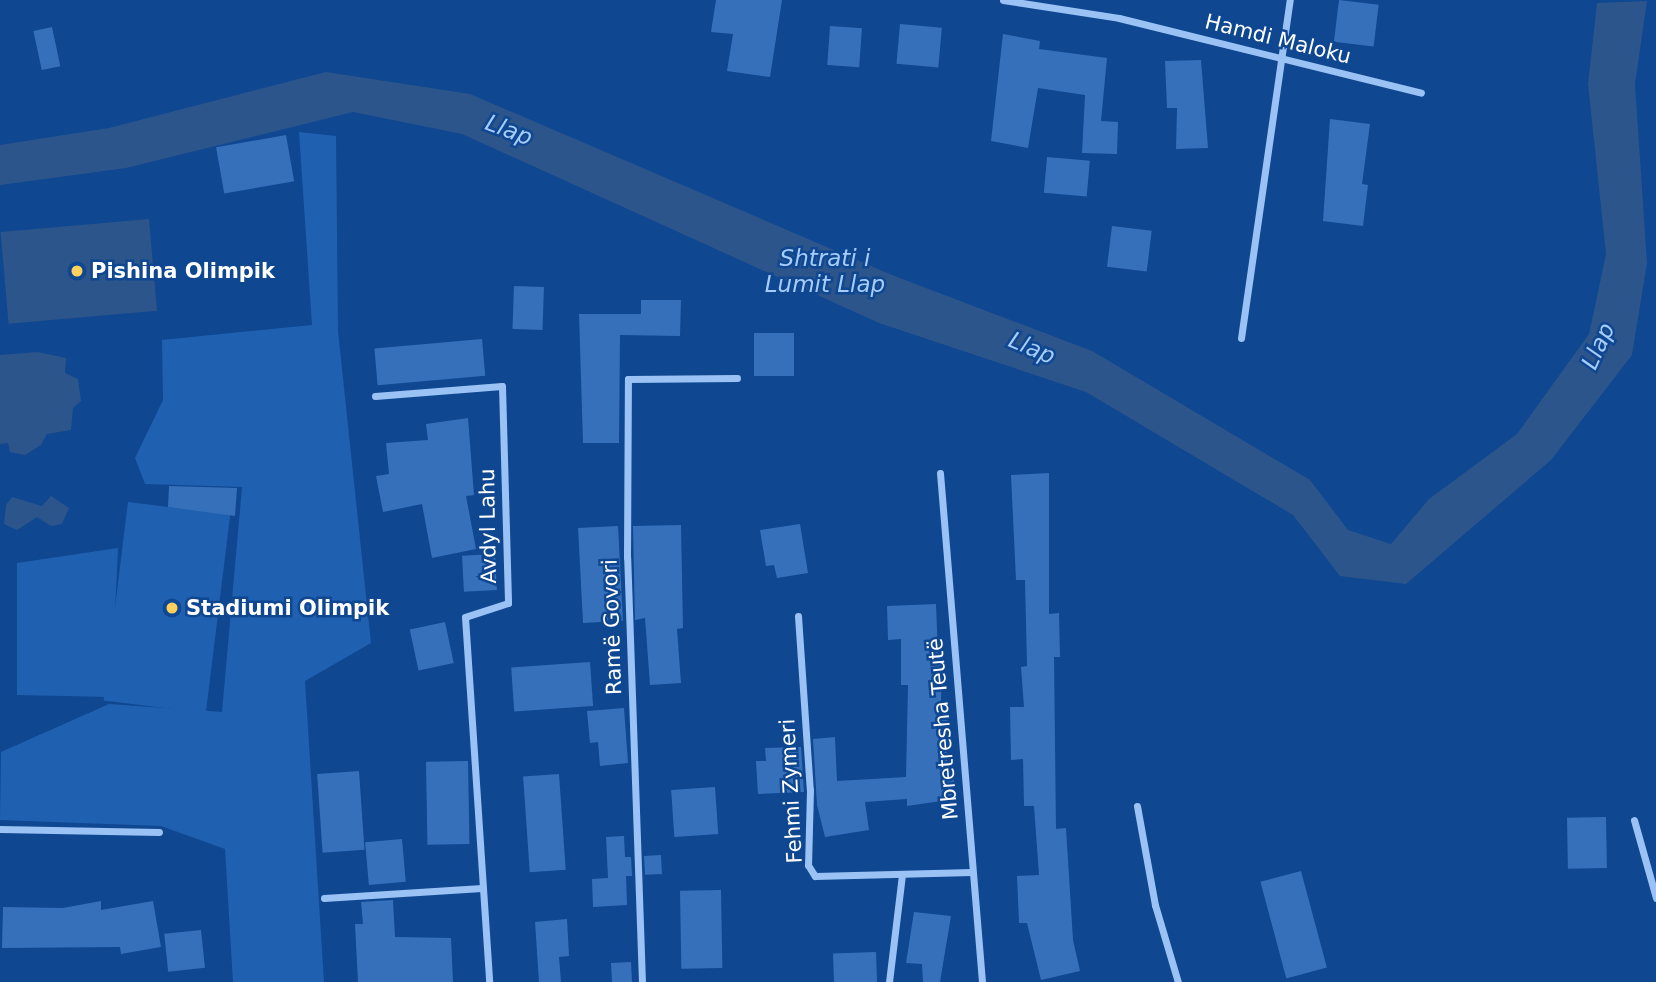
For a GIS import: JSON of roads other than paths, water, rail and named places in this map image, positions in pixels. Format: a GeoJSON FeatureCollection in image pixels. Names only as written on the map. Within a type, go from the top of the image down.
{"type":"FeatureCollection","features":[{"type":"Feature","properties":{"kind":"street","name":"Hamdi Maloku"},"geometry":{"type":"LineString","coordinates":[[1003,0],[1119,18],[1422,93]]}},
{"type":"Feature","properties":{"kind":"street"},"geometry":{"type":"LineString","coordinates":[[1241,338],[1290,0]]}},
{"type":"Feature","properties":{"kind":"street","name":"Ramë Govori"},"geometry":{"type":"LineString","coordinates":[[642,982],[627,557],[628,379],[737,378]]}},
{"type":"Feature","properties":{"kind":"street","name":"Avdyl Lahu"},"geometry":{"type":"LineString","coordinates":[[375,396],[502,386],[508,603],[465,617],[489,982]]}},
{"type":"Feature","properties":{"kind":"street","name":"Mbretresha Teutë"},"geometry":{"type":"LineString","coordinates":[[940,473],[982,982]]}},
{"type":"Feature","properties":{"kind":"street","name":"Fehmi Zymeri"},"geometry":{"type":"LineString","coordinates":[[798,616],[810,790],[808,865],[815,876],[972,872]]}},
{"type":"Feature","properties":{"kind":"street"},"geometry":{"type":"LineString","coordinates":[[1137,806],[1155,905],[1178,982]]}},
{"type":"Feature","properties":{"kind":"street"},"geometry":{"type":"LineString","coordinates":[[1634,820],[1656,898]]}},
{"type":"Feature","properties":{"kind":"street"},"geometry":{"type":"LineString","coordinates":[[0,829],[159,832]]}},
{"type":"Feature","properties":{"kind":"street"},"geometry":{"type":"LineString","coordinates":[[889,982],[902,875]]}},
{"type":"Feature","properties":{"kind":"street"},"geometry":{"type":"LineString","coordinates":[[324,898],[482,888]]}},
{"type":"Feature","properties":{"kind":"water","name":"Shtrati i Lumit Llap"},"geometry":{"type":"Polygon","coordinates":[[[1647,1],[1635,84],[1647,263],[1632,355],[1551,460],[1406,584],[1340,576],[1293,515],[1086,392],[879,323],[462,134],[353,112],[126,168],[0,185],[0,145],[109,128],[326,72],[470,94],[892,275],[1092,351],[1310,480],[1348,530],[1391,544],[1429,499],[1517,434],[1589,334],[1606,254],[1588,84],[1597,3],[1647,1]]]}},
{"type":"Feature","properties":{"kind":"water","name":"Pishina Olimpik"},"geometry":{"type":"Polygon","coordinates":[[[149,219],[157,311],[9,324],[1,232],[149,219]]]}},
{"type":"Feature","properties":{"kind":"water"},"geometry":{"type":"Polygon","coordinates":[[[38,352],[66,358],[65,373],[78,379],[81,401],[73,408],[71,430],[47,434],[41,445],[25,455],[10,452],[8,443],[0,444],[0,355],[38,352]]]}},
{"type":"Feature","properties":{"kind":"water"},"geometry":{"type":"Polygon","coordinates":[[[51,496],[69,508],[62,524],[51,526],[37,517],[17,530],[4,524],[6,505],[12,497],[42,506],[51,496]]]}},
{"type":"Feature","properties":{"kind":"place","name":"Pishina Olimpik"},"geometry":{"type":"Point","coordinates":[77,271]}},
{"type":"Feature","properties":{"kind":"place","name":"Stadiumi Olimpik"},"geometry":{"type":"Point","coordinates":[172,608]}},
{"type":"Feature","properties":{"kind":"water label","name":"Llap"},"geometry":{"type":"Point","coordinates":[509,130]}},
{"type":"Feature","properties":{"kind":"water label","name":"Llap"},"geometry":{"type":"Point","coordinates":[1598,346]}},
{"type":"Feature","properties":{"kind":"water label","name":"Llap"},"geometry":{"type":"Point","coordinates":[1032,348]}}]}
